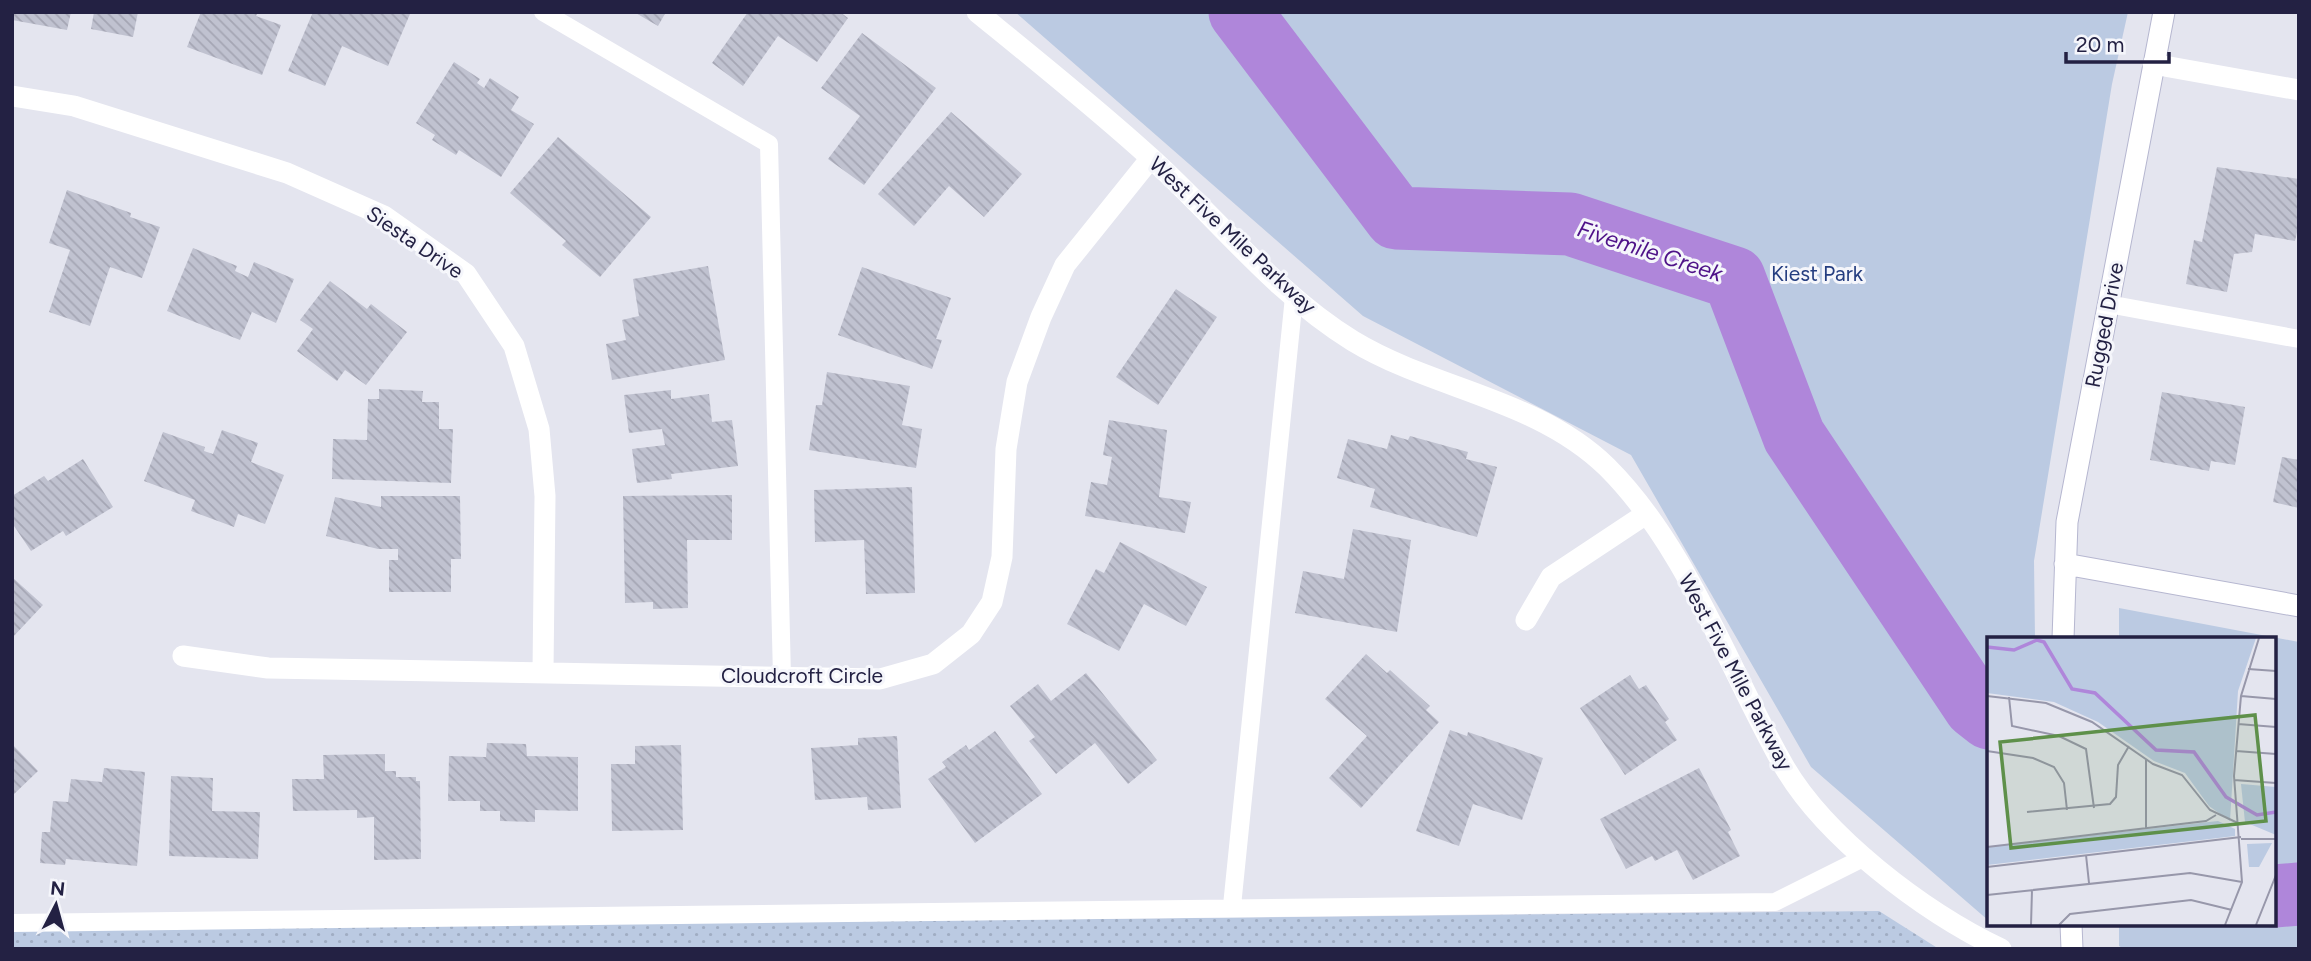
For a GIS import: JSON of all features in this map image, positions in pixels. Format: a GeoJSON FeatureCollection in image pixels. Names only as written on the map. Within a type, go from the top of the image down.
{"type":"FeatureCollection","features":[{"type":"Feature","properties":{"kind":"street","name":"West Five Mile Parkway"},"geometry":{"type":"LineString","coordinates":[[977,12],[1151,158],[1294,297],[1352,340],[1395,362],[1488,397],[1572,439],[1606,467],[1646,514],[1683,572],[1782,764],[1818,811],[1865,857],[1928,905],[2001,949]]}},
{"type":"Feature","properties":{"kind":"street","name":"Rugged Drive"},"geometry":{"type":"LineString","coordinates":[[2063,637],[2067,522],[2164,12]]}},
{"type":"Feature","properties":{"kind":"street"},"geometry":{"type":"LineString","coordinates":[[2153,64],[2299,90]]}},
{"type":"Feature","properties":{"kind":"street","name":"Siesta Drive"},"geometry":{"type":"LineString","coordinates":[[12,96],[74,106],[288,173],[384,216],[466,274],[514,346],[539,429],[545,496],[543,671]]}},
{"type":"Feature","properties":{"kind":"street","name":"Cloudcroft Circle"},"geometry":{"type":"LineString","coordinates":[[183,656],[268,668],[880,679],[933,663],[971,634],[992,602],[1002,556],[1006,449],[1017,383],[1041,317],[1065,265],[1151,158]]}},
{"type":"Feature","properties":{"kind":"street"},"geometry":{"type":"LineString","coordinates":[[1526,620],[1551,577],[1646,514]]}},
{"type":"Feature","properties":{"kind":"street"},"geometry":{"type":"LineString","coordinates":[[2065,564],[2299,606]]}},
{"type":"Feature","properties":{"kind":"street"},"geometry":{"type":"LineString","coordinates":[[2071,926],[2072,949]]}},
{"type":"Feature","properties":{"kind":"lane"},"geometry":{"type":"LineString","coordinates":[[543,12],[769,144],[782,677]]}},
{"type":"Feature","properties":{"kind":"lane"},"geometry":{"type":"LineString","coordinates":[[1232,906],[1294,297]]}},
{"type":"Feature","properties":{"kind":"lane"},"geometry":{"type":"LineString","coordinates":[[2108,304],[2299,339]]}},
{"type":"Feature","properties":{"kind":"lane"},"geometry":{"type":"LineString","coordinates":[[12,923],[1232,906],[1775,902],[1865,857]]}},
{"type":"Feature","properties":{"kind":"green space","name":"Kiest Park"},"geometry":{"type":"Polygon","coordinates":[[[1015,12],[2128,12],[2112,84],[2034,561],[2035,637],[1987,637],[1987,919],[1811,767],[1631,455],[1363,316],[1015,12]]]}},
{"type":"Feature","properties":{"kind":"green space"},"geometry":{"type":"Polygon","coordinates":[[[2119,608],[2273,637],[2119,637],[2119,608]]]}},
{"type":"Feature","properties":{"kind":"green space"},"geometry":{"type":"Polygon","coordinates":[[[2276,638],[2299,642],[2299,949],[2124,949],[2119,946],[2119,926],[2276,926],[2276,638]]]}},
{"type":"Feature","properties":{"kind":"green space"},"geometry":{"type":"Polygon","coordinates":[[[1879,911],[1939,949],[12,949],[12,930],[1879,911]]]}},
{"type":"Feature","properties":{"kind":"building"},"geometry":{"type":"Polygon","coordinates":[[[12,12],[71,12],[67,30],[12,20],[12,12]]]}},
{"type":"Feature","properties":{"kind":"building"},"geometry":{"type":"Polygon","coordinates":[[[94,12],[138,12],[133,37],[91,29],[94,12]]]}},
{"type":"Feature","properties":{"kind":"building"},"geometry":{"type":"Polygon","coordinates":[[[201,12],[258,12],[256,16],[281,25],[262,75],[187,47],[201,12]]]}},
{"type":"Feature","properties":{"kind":"building"},"geometry":{"type":"Polygon","coordinates":[[[313,12],[410,14],[388,66],[342,46],[325,86],[288,71],[313,12]]]}},
{"type":"Feature","properties":{"kind":"building"},"geometry":{"type":"Polygon","coordinates":[[[634,12],[666,12],[658,26],[634,12]]]}},
{"type":"Feature","properties":{"kind":"building"},"geometry":{"type":"Polygon","coordinates":[[[748,12],[840,12],[848,18],[817,62],[778,36],[743,86],[712,63],[748,12]]]}},
{"type":"Feature","properties":{"kind":"building"},"geometry":{"type":"Polygon","coordinates":[[[862,33],[936,88],[864,185],[828,159],[860,116],[821,88],[862,33]]]}},
{"type":"Feature","properties":{"kind":"building"},"geometry":{"type":"Polygon","coordinates":[[[454,62],[480,79],[477,83],[484,88],[490,78],[519,97],[511,110],[534,124],[501,177],[459,150],[456,155],[432,140],[435,135],[416,123],[454,62]]]}},
{"type":"Feature","properties":{"kind":"building"},"geometry":{"type":"Polygon","coordinates":[[[951,112],[1022,174],[984,217],[949,186],[914,226],[878,194],[951,112]]]}},
{"type":"Feature","properties":{"kind":"building"},"geometry":{"type":"Polygon","coordinates":[[[558,137],[651,217],[600,277],[562,245],[566,241],[510,193],[558,137]]]}},
{"type":"Feature","properties":{"kind":"building"},"geometry":{"type":"Polygon","coordinates":[[[2217,167],[2299,179],[2299,223],[2295,241],[2255,234],[2252,252],[2234,254],[2227,292],[2186,284],[2194,240],[2202,242],[2217,167]]]}},
{"type":"Feature","properties":{"kind":"building"},"geometry":{"type":"Polygon","coordinates":[[[67,190],[131,213],[130,217],[160,227],[142,278],[110,267],[90,326],[49,312],[70,250],[49,243],[67,190]]]}},
{"type":"Feature","properties":{"kind":"building"},"geometry":{"type":"Polygon","coordinates":[[[193,248],[237,266],[235,271],[248,277],[254,262],[294,279],[276,323],[252,312],[240,340],[167,311],[193,248]]]}},
{"type":"Feature","properties":{"kind":"building"},"geometry":{"type":"Polygon","coordinates":[[[708,266],[725,360],[612,380],[606,344],[626,340],[622,320],[639,316],[633,279],[708,266]]]}},
{"type":"Feature","properties":{"kind":"building"},"geometry":{"type":"Polygon","coordinates":[[[862,267],[951,298],[936,339],[942,340],[932,369],[838,335],[862,267]]]}},
{"type":"Feature","properties":{"kind":"building"},"geometry":{"type":"Polygon","coordinates":[[[330,281],[367,309],[371,304],[407,332],[366,385],[345,370],[337,381],[297,351],[313,329],[300,320],[330,281]]]}},
{"type":"Feature","properties":{"kind":"building"},"geometry":{"type":"Polygon","coordinates":[[[1176,289],[1217,317],[1158,405],[1116,377],[1176,289]]]}},
{"type":"Feature","properties":{"kind":"building"},"geometry":{"type":"Polygon","coordinates":[[[827,372],[910,386],[902,425],[922,429],[916,468],[809,450],[816,405],[822,405],[827,372]]]}},
{"type":"Feature","properties":{"kind":"building"},"geometry":{"type":"Polygon","coordinates":[[[379,389],[423,391],[422,402],[439,402],[439,429],[453,429],[451,483],[332,479],[333,439],[367,440],[368,399],[379,399],[379,389]]]}},
{"type":"Feature","properties":{"kind":"building"},"geometry":{"type":"Polygon","coordinates":[[[671,390],[671,399],[709,394],[712,422],[732,420],[738,466],[671,474],[672,479],[637,483],[632,449],[665,445],[662,429],[629,433],[624,395],[671,390]]]}},
{"type":"Feature","properties":{"kind":"building"},"geometry":{"type":"Polygon","coordinates":[[[2162,392],[2245,407],[2235,465],[2211,461],[2209,471],[2150,460],[2162,392]]]}},
{"type":"Feature","properties":{"kind":"building"},"geometry":{"type":"Polygon","coordinates":[[[1109,420],[1167,430],[1159,497],[1191,502],[1185,533],[1085,516],[1091,482],[1107,485],[1112,457],[1103,455],[1109,420]]]}},
{"type":"Feature","properties":{"kind":"building"},"geometry":{"type":"Polygon","coordinates":[[[222,430],[258,443],[251,462],[284,475],[265,524],[238,514],[234,527],[191,511],[195,500],[144,481],[163,432],[205,447],[204,451],[213,454],[222,430]]]}},
{"type":"Feature","properties":{"kind":"building"},"geometry":{"type":"Polygon","coordinates":[[[1391,435],[1408,440],[1410,436],[1468,452],[1466,459],[1497,467],[1477,537],[1370,507],[1375,489],[1337,478],[1348,439],[1387,449],[1391,435]]]}},
{"type":"Feature","properties":{"kind":"building"},"geometry":{"type":"Polygon","coordinates":[[[2282,457],[2299,460],[2299,508],[2273,502],[2282,457]]]}},
{"type":"Feature","properties":{"kind":"building"},"geometry":{"type":"Polygon","coordinates":[[[83,459],[113,507],[66,536],[63,531],[31,551],[12,523],[12,496],[44,476],[48,481],[83,459]]]}},
{"type":"Feature","properties":{"kind":"building"},"geometry":{"type":"Polygon","coordinates":[[[912,487],[915,593],[866,594],[864,540],[815,542],[814,490],[912,487]]]}},
{"type":"Feature","properties":{"kind":"building"},"geometry":{"type":"Polygon","coordinates":[[[732,495],[732,540],[687,540],[688,608],[653,609],[653,602],[625,603],[623,496],[732,495]]]}},
{"type":"Feature","properties":{"kind":"building"},"geometry":{"type":"Polygon","coordinates":[[[381,496],[460,496],[461,559],[451,559],[451,592],[389,592],[389,560],[398,560],[398,549],[378,549],[326,536],[335,497],[381,507],[381,496]]]}},
{"type":"Feature","properties":{"kind":"building"},"geometry":{"type":"Polygon","coordinates":[[[1353,529],[1411,540],[1397,632],[1295,613],[1303,571],[1344,579],[1353,529]]]}},
{"type":"Feature","properties":{"kind":"building"},"geometry":{"type":"Polygon","coordinates":[[[1120,542],[1207,587],[1186,626],[1144,604],[1119,651],[1067,624],[1096,569],[1104,573],[1120,542]]]}},
{"type":"Feature","properties":{"kind":"building"},"geometry":{"type":"Polygon","coordinates":[[[12,577],[43,605],[12,638],[12,577]]]}},
{"type":"Feature","properties":{"kind":"building"},"geometry":{"type":"Polygon","coordinates":[[[1366,654],[1387,673],[1390,670],[1430,706],[1426,710],[1439,722],[1361,808],[1329,778],[1367,736],[1325,699],[1366,654]]]}},
{"type":"Feature","properties":{"kind":"building"},"geometry":{"type":"Polygon","coordinates":[[[1086,673],[1157,760],[1128,784],[1095,743],[1056,774],[1029,741],[1035,737],[1010,706],[1038,684],[1051,701],[1086,673]]]}},
{"type":"Feature","properties":{"kind":"building"},"geometry":{"type":"Polygon","coordinates":[[[1630,675],[1639,689],[1646,685],[1669,719],[1665,722],[1677,740],[1625,775],[1580,708],[1630,675]]]}},
{"type":"Feature","properties":{"kind":"building"},"geometry":{"type":"Polygon","coordinates":[[[1450,730],[1467,736],[1468,732],[1543,758],[1522,820],[1473,804],[1459,846],[1416,831],[1450,730]]]}},
{"type":"Feature","properties":{"kind":"building"},"geometry":{"type":"Polygon","coordinates":[[[995,731],[1042,794],[975,843],[928,779],[946,767],[942,762],[966,745],[969,750],[995,731]]]}},
{"type":"Feature","properties":{"kind":"building"},"geometry":{"type":"Polygon","coordinates":[[[897,736],[901,808],[868,810],[867,797],[815,800],[811,748],[858,745],[858,738],[897,736]]]}},
{"type":"Feature","properties":{"kind":"building"},"geometry":{"type":"Polygon","coordinates":[[[487,743],[526,744],[527,756],[578,757],[578,811],[535,810],[535,822],[500,821],[500,811],[480,811],[480,801],[448,801],[449,756],[486,757],[487,743]]]}},
{"type":"Feature","properties":{"kind":"building"},"geometry":{"type":"Polygon","coordinates":[[[12,744],[38,771],[12,796],[12,744]]]}},
{"type":"Feature","properties":{"kind":"building"},"geometry":{"type":"Polygon","coordinates":[[[681,745],[683,830],[612,831],[611,764],[635,764],[635,746],[681,745]]]}},
{"type":"Feature","properties":{"kind":"building"},"geometry":{"type":"Polygon","coordinates":[[[385,754],[385,771],[396,771],[396,777],[416,777],[416,781],[420,781],[421,859],[374,860],[374,817],[357,818],[357,810],[293,811],[292,779],[324,779],[323,755],[385,754]]]}},
{"type":"Feature","properties":{"kind":"building"},"geometry":{"type":"Polygon","coordinates":[[[104,768],[145,772],[137,866],[66,859],[65,865],[40,863],[42,832],[50,832],[53,801],[68,802],[71,779],[102,782],[104,768]]]}},
{"type":"Feature","properties":{"kind":"building"},"geometry":{"type":"Polygon","coordinates":[[[1699,768],[1731,830],[1728,832],[1740,856],[1693,880],[1677,850],[1655,861],[1652,856],[1626,869],[1600,819],[1699,768]]]}},
{"type":"Feature","properties":{"kind":"building"},"geometry":{"type":"Polygon","coordinates":[[[171,776],[213,778],[212,811],[260,812],[258,859],[169,856],[171,776]]]}},
{"type":"Feature","properties":{"kind":"waterway","name":"Fivemile Creek"},"geometry":{"type":"LineString","coordinates":[[1240,12],[1396,218],[1570,224],[1734,278],[1794,436],[1975,707],[1987,716]]}},
{"type":"Feature","properties":{"kind":"waterway","name":"Fivemile Creek"},"geometry":{"type":"LineString","coordinates":[[2276,896],[2299,894]]}}]}
